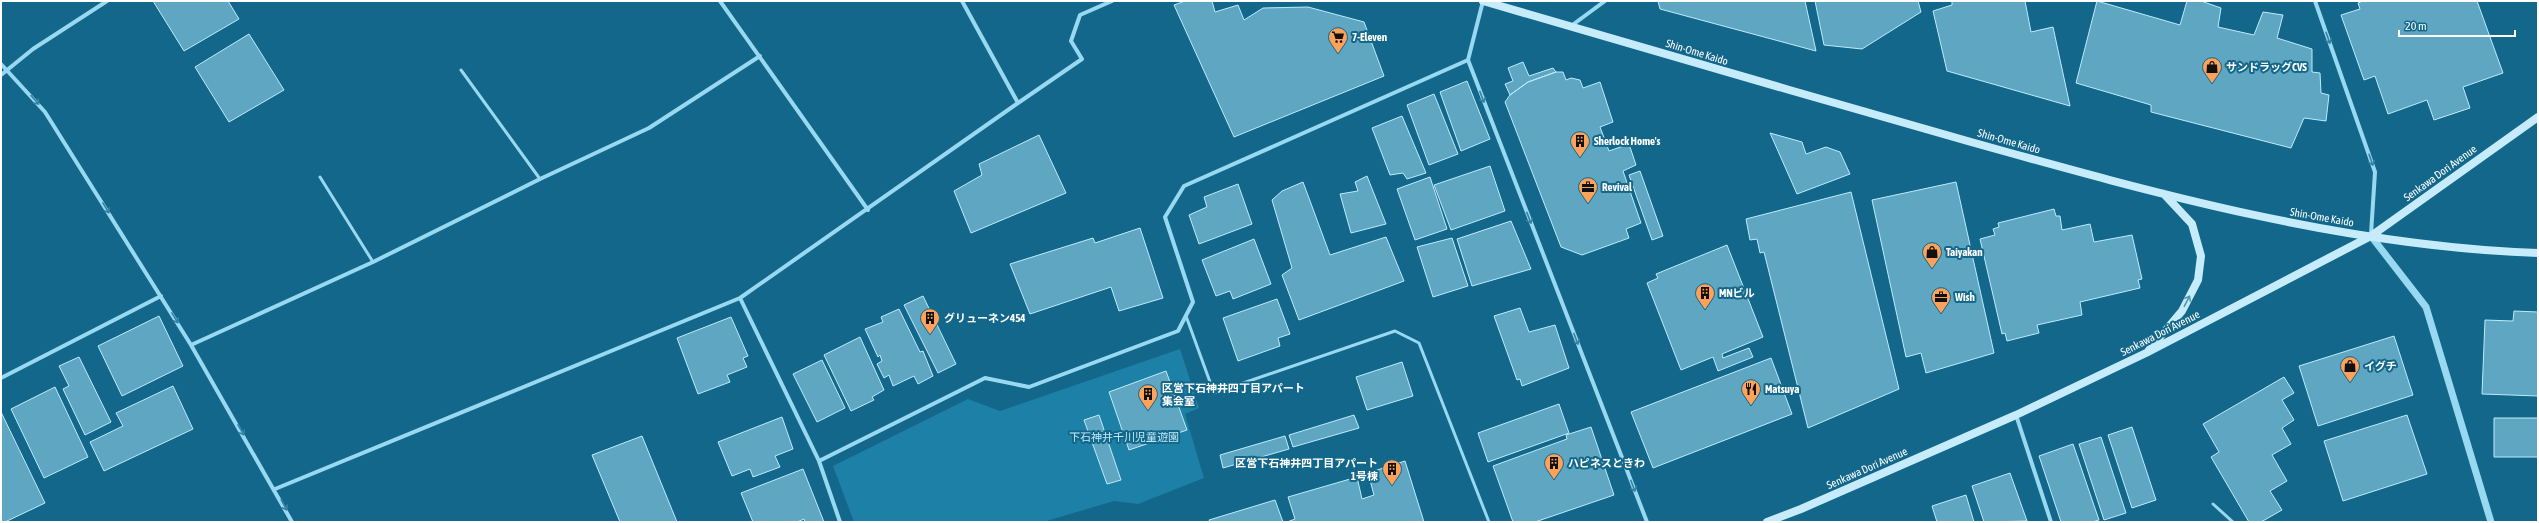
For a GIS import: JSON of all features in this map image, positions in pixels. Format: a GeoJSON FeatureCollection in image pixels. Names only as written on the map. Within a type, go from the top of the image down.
{"type":"FeatureCollection","features":[{"type":"Feature","properties":{"kind":"main road","name":"Shin-Ome Kaido"},"geometry":{"type":"LineString","coordinates":[[1483,1],[1805,95],[2164,194],[2240,213],[2371,236],[2502,251],[2538,253]]}},
{"type":"Feature","properties":{"kind":"main road","name":"Senkawa Dori Avenue"},"geometry":{"type":"LineString","coordinates":[[1767,522],[1801,510],[2016,415],[2146,353],[2371,236],[2538,117]]}},
{"type":"Feature","properties":{"kind":"main road"},"geometry":{"type":"LineString","coordinates":[[2146,353],[2182,311],[2198,280],[2201,256],[2192,224],[2164,194]]}},
{"type":"Feature","properties":{"kind":"street"},"geometry":{"type":"LineString","coordinates":[[1,75],[9,71],[33,49],[107,1]]}},
{"type":"Feature","properties":{"kind":"street"},"geometry":{"type":"LineString","coordinates":[[720,1],[868,210]]}},
{"type":"Feature","properties":{"kind":"street"},"geometry":{"type":"LineString","coordinates":[[962,1],[1018,104]]}},
{"type":"Feature","properties":{"kind":"street"},"geometry":{"type":"LineString","coordinates":[[275,489],[740,298],[1082,59],[1071,41],[1080,15],[1112,1]]}},
{"type":"Feature","properties":{"kind":"street"},"geometry":{"type":"LineString","coordinates":[[1483,1],[1468,60],[1647,522]]}},
{"type":"Feature","properties":{"kind":"street"},"geometry":{"type":"LineString","coordinates":[[1570,26],[1605,1]]}},
{"type":"Feature","properties":{"kind":"street"},"geometry":{"type":"LineString","coordinates":[[2315,1],[2375,172],[2371,236],[2426,307],[2491,522]]}},
{"type":"Feature","properties":{"kind":"street"},"geometry":{"type":"LineString","coordinates":[[191,345],[373,262],[540,179],[649,128],[760,56]]}},
{"type":"Feature","properties":{"kind":"street"},"geometry":{"type":"LineString","coordinates":[[819,461],[985,378],[1029,387],[1178,331],[1193,302],[1166,217],[1184,186],[1468,60]]}},
{"type":"Feature","properties":{"kind":"street"},"geometry":{"type":"LineString","coordinates":[[1,64],[45,112],[191,345],[275,489],[292,522]]}},
{"type":"Feature","properties":{"kind":"street"},"geometry":{"type":"LineString","coordinates":[[1,378],[161,296]]}},
{"type":"Feature","properties":{"kind":"street"},"geometry":{"type":"LineString","coordinates":[[740,298],[819,461],[840,522]]}},
{"type":"Feature","properties":{"kind":"street"},"geometry":{"type":"LineString","coordinates":[[2016,415],[2051,522]]}},
{"type":"Feature","properties":{"kind":"lane"},"geometry":{"type":"LineString","coordinates":[[461,70],[540,179]]}},
{"type":"Feature","properties":{"kind":"lane"},"geometry":{"type":"LineString","coordinates":[[320,177],[373,262]]}},
{"type":"Feature","properties":{"kind":"lane"},"geometry":{"type":"LineString","coordinates":[[1186,316],[1214,393],[1396,331],[1419,343],[1489,522]]}},
{"type":"Feature","properties":{"kind":"lane"},"geometry":{"type":"LineString","coordinates":[[2213,504],[2233,522]]}},
{"type":"Feature","properties":{"kind":"green space","name":"下石神井千川児童遊園"},"geometry":{"type":"Polygon","coordinates":[[[1180,349],[1199,408],[1185,414],[1204,478],[1138,504],[1114,501],[1043,522],[854,522],[833,466],[968,399],[1000,411],[1180,349]]]}},
{"type":"Feature","properties":{"kind":"building"},"geometry":{"type":"Polygon","coordinates":[[[153,1],[228,1],[239,19],[184,51],[153,1]]]}},
{"type":"Feature","properties":{"kind":"building"},"geometry":{"type":"Polygon","coordinates":[[[1185,1],[1212,1],[1215,12],[1238,5],[1244,20],[1263,8],[1308,7],[1364,22],[1384,76],[1234,137],[1174,5],[1185,1]]]}},
{"type":"Feature","properties":{"kind":"building"},"geometry":{"type":"Polygon","coordinates":[[[1658,1],[1805,1],[1816,51],[1660,9],[1658,1]]]}},
{"type":"Feature","properties":{"kind":"building"},"geometry":{"type":"Polygon","coordinates":[[[1815,1],[1918,1],[1921,12],[1862,49],[1824,45],[1815,1]]]}},
{"type":"Feature","properties":{"kind":"building"},"geometry":{"type":"Polygon","coordinates":[[[1952,1],[2025,1],[2031,32],[2053,27],[2070,106],[1947,71],[1933,11],[1952,5],[1952,1]]]}},
{"type":"Feature","properties":{"kind":"building"},"geometry":{"type":"Polygon","coordinates":[[[2097,1],[2180,25],[2187,1],[2201,1],[2221,8],[2218,27],[2254,35],[2263,12],[2283,15],[2277,38],[2312,49],[2312,72],[2320,73],[2321,93],[2329,95],[2326,121],[2304,118],[2291,148],[2151,112],[2151,105],[2076,83],[2097,1]]]}},
{"type":"Feature","properties":{"kind":"building"},"geometry":{"type":"Polygon","coordinates":[[[2363,1],[2477,1],[2503,73],[2463,87],[2470,108],[2434,120],[2427,100],[2388,114],[2375,76],[2364,80],[2341,15],[2360,9],[2358,3],[2363,1]]]}},
{"type":"Feature","properties":{"kind":"building"},"geometry":{"type":"Polygon","coordinates":[[[249,34],[284,90],[229,122],[195,67],[249,34]]]}},
{"type":"Feature","properties":{"kind":"building"},"geometry":{"type":"Polygon","coordinates":[[[1523,62],[1529,76],[1553,68],[1556,72],[1528,82],[1510,95],[1505,84],[1513,81],[1508,68],[1523,62]]]}},
{"type":"Feature","properties":{"kind":"building","name":"Sherlock Home's"},"geometry":{"type":"Polygon","coordinates":[[[1556,72],[1563,72],[1566,80],[1571,78],[1580,80],[1583,88],[1600,82],[1613,122],[1600,127],[1609,151],[1629,144],[1636,165],[1623,171],[1641,223],[1626,229],[1629,238],[1582,255],[1561,247],[1505,102],[1510,95],[1528,82],[1556,72]]]}},
{"type":"Feature","properties":{"kind":"building"},"geometry":{"type":"Polygon","coordinates":[[[1467,81],[1490,139],[1461,151],[1440,92],[1467,81]]]}},
{"type":"Feature","properties":{"kind":"building"},"geometry":{"type":"Polygon","coordinates":[[[1434,94],[1458,154],[1429,165],[1407,105],[1434,94]]]}},
{"type":"Feature","properties":{"kind":"building"},"geometry":{"type":"Polygon","coordinates":[[[1402,116],[1426,173],[1407,179],[1403,173],[1390,175],[1372,128],[1402,116]]]}},
{"type":"Feature","properties":{"kind":"building"},"geometry":{"type":"Polygon","coordinates":[[[1770,133],[1802,142],[1806,154],[1826,147],[1840,152],[1850,174],[1797,194],[1770,133]]]}},
{"type":"Feature","properties":{"kind":"building"},"geometry":{"type":"Polygon","coordinates":[[[1039,135],[1066,193],[971,233],[954,191],[982,175],[979,164],[1039,135]]]}},
{"type":"Feature","properties":{"kind":"building"},"geometry":{"type":"Polygon","coordinates":[[[1490,166],[1505,211],[1451,230],[1434,185],[1490,166]]]}},
{"type":"Feature","properties":{"kind":"building"},"geometry":{"type":"Polygon","coordinates":[[[1640,171],[1663,236],[1652,240],[1629,175],[1640,171]]]}},
{"type":"Feature","properties":{"kind":"building"},"geometry":{"type":"Polygon","coordinates":[[[1367,176],[1386,224],[1351,233],[1340,194],[1358,191],[1355,182],[1367,176]]]}},
{"type":"Feature","properties":{"kind":"building"},"geometry":{"type":"Polygon","coordinates":[[[1430,177],[1447,229],[1415,240],[1397,189],[1430,177]]]}},
{"type":"Feature","properties":{"kind":"building"},"geometry":{"type":"Polygon","coordinates":[[[1303,182],[1330,255],[1386,237],[1404,281],[1299,320],[1282,275],[1292,268],[1272,200],[1282,191],[1303,182]]]}},
{"type":"Feature","properties":{"kind":"building"},"geometry":{"type":"Polygon","coordinates":[[[1956,182],[1994,353],[1926,373],[1921,353],[1906,357],[1872,200],[1956,182]]]}},
{"type":"Feature","properties":{"kind":"building"},"geometry":{"type":"Polygon","coordinates":[[[1238,184],[1252,224],[1199,244],[1189,215],[1207,207],[1204,197],[1238,184]]]}},
{"type":"Feature","properties":{"kind":"building"},"geometry":{"type":"Polygon","coordinates":[[[1851,192],[1899,389],[1808,428],[1764,252],[1760,253],[1757,239],[1750,240],[1746,219],[1851,192]]]}},
{"type":"Feature","properties":{"kind":"building"},"geometry":{"type":"Polygon","coordinates":[[[2054,209],[2056,216],[2060,216],[2062,230],[2090,224],[2094,242],[2132,235],[2142,279],[2138,280],[2140,288],[2080,302],[2082,315],[2037,325],[2039,333],[2007,341],[2005,333],[2002,334],[1980,239],[1995,235],[1993,229],[1999,227],[1998,223],[2054,209]]]}},
{"type":"Feature","properties":{"kind":"building"},"geometry":{"type":"Polygon","coordinates":[[[1511,221],[1531,269],[1472,286],[1457,239],[1511,221]]]}},
{"type":"Feature","properties":{"kind":"building"},"geometry":{"type":"Polygon","coordinates":[[[1140,228],[1163,298],[1119,311],[1111,287],[1030,314],[1010,264],[1093,238],[1095,243],[1140,228]]]}},
{"type":"Feature","properties":{"kind":"building"},"geometry":{"type":"Polygon","coordinates":[[[1452,238],[1468,286],[1433,297],[1417,247],[1452,238]]]}},
{"type":"Feature","properties":{"kind":"building"},"geometry":{"type":"Polygon","coordinates":[[[1254,239],[1271,284],[1233,299],[1230,291],[1216,296],[1202,260],[1254,239]]]}},
{"type":"Feature","properties":{"kind":"building","name":"MNビル"},"geometry":{"type":"Polygon","coordinates":[[[1727,245],[1763,337],[1722,354],[1723,358],[1749,348],[1753,357],[1718,371],[1713,357],[1681,370],[1647,283],[1658,278],[1656,274],[1727,245]]]}},
{"type":"Feature","properties":{"kind":"building","name":"グリューネン454"},"geometry":{"type":"Polygon","coordinates":[[[923,296],[956,364],[938,373],[904,305],[923,296]]]}},
{"type":"Feature","properties":{"kind":"building"},"geometry":{"type":"Polygon","coordinates":[[[1277,299],[1290,334],[1278,338],[1280,346],[1238,361],[1223,318],[1277,299]]]}},
{"type":"Feature","properties":{"kind":"building"},"geometry":{"type":"Polygon","coordinates":[[[1520,308],[1529,332],[1555,325],[1569,368],[1522,386],[1520,379],[1517,380],[1494,316],[1520,308]]]}},
{"type":"Feature","properties":{"kind":"building"},"geometry":{"type":"Polygon","coordinates":[[[899,309],[920,352],[923,351],[933,376],[918,384],[914,376],[893,386],[889,375],[884,378],[877,364],[882,361],[880,355],[878,357],[865,329],[883,322],[881,317],[899,309]]]}},
{"type":"Feature","properties":{"kind":"building"},"geometry":{"type":"Polygon","coordinates":[[[2514,311],[2538,312],[2538,396],[2482,394],[2485,320],[2513,321],[2514,311]]]}},
{"type":"Feature","properties":{"kind":"building"},"geometry":{"type":"Polygon","coordinates":[[[159,316],[183,366],[122,396],[98,346],[159,316]]]}},
{"type":"Feature","properties":{"kind":"building"},"geometry":{"type":"Polygon","coordinates":[[[731,317],[748,356],[743,358],[747,367],[727,375],[730,382],[698,394],[677,338],[731,317]]]}},
{"type":"Feature","properties":{"kind":"building"},"geometry":{"type":"Polygon","coordinates":[[[2394,336],[2413,395],[2318,426],[2299,366],[2394,336]]]}},
{"type":"Feature","properties":{"kind":"building"},"geometry":{"type":"Polygon","coordinates":[[[860,337],[884,390],[872,397],[874,400],[851,411],[824,355],[860,337]]]}},
{"type":"Feature","properties":{"kind":"building"},"geometry":{"type":"Polygon","coordinates":[[[79,357],[111,422],[85,435],[63,389],[69,386],[59,366],[79,357]]]}},
{"type":"Feature","properties":{"kind":"building"},"geometry":{"type":"Polygon","coordinates":[[[1771,358],[1792,414],[1653,468],[1631,412],[1771,358]]]}},
{"type":"Feature","properties":{"kind":"building"},"geometry":{"type":"Polygon","coordinates":[[[822,360],[845,408],[817,422],[793,374],[822,360]]]}},
{"type":"Feature","properties":{"kind":"building"},"geometry":{"type":"Polygon","coordinates":[[[1402,362],[1413,396],[1367,410],[1356,377],[1402,362]]]}},
{"type":"Feature","properties":{"kind":"building","name":"区営下石神井四丁目アパート 集会室"},"geometry":{"type":"Polygon","coordinates":[[[1166,371],[1187,430],[1129,450],[1109,392],[1166,371]]]}},
{"type":"Feature","properties":{"kind":"building"},"geometry":{"type":"Polygon","coordinates":[[[2284,377],[2294,393],[2282,400],[2294,420],[2282,428],[2291,444],[2272,455],[2287,481],[2270,491],[2282,510],[2261,522],[2249,522],[2211,457],[2219,452],[2203,424],[2284,377]]]}},
{"type":"Feature","properties":{"kind":"building"},"geometry":{"type":"Polygon","coordinates":[[[173,386],[193,429],[104,471],[90,442],[123,426],[116,413],[173,386]]]}},
{"type":"Feature","properties":{"kind":"building"},"geometry":{"type":"Polygon","coordinates":[[[55,387],[88,457],[44,478],[11,409],[55,387]]]}},
{"type":"Feature","properties":{"kind":"building"},"geometry":{"type":"Polygon","coordinates":[[[1559,404],[1569,433],[1488,462],[1478,433],[1559,404]]]}},
{"type":"Feature","properties":{"kind":"building"},"geometry":{"type":"Polygon","coordinates":[[[1,412],[45,503],[5,522],[1,522],[1,412]]]}},
{"type":"Feature","properties":{"kind":"building"},"geometry":{"type":"Polygon","coordinates":[[[1099,415],[1121,480],[1107,484],[1084,420],[1099,415]]]}},
{"type":"Feature","properties":{"kind":"building"},"geometry":{"type":"Polygon","coordinates":[[[1354,415],[1359,428],[1293,447],[1289,435],[1354,415]]]}},
{"type":"Feature","properties":{"kind":"building"},"geometry":{"type":"Polygon","coordinates":[[[2407,415],[2427,474],[2343,501],[2324,441],[2407,415]]]}},
{"type":"Feature","properties":{"kind":"building"},"geometry":{"type":"Polygon","coordinates":[[[782,417],[793,449],[775,456],[780,467],[753,477],[750,469],[732,476],[718,442],[782,417]]]}},
{"type":"Feature","properties":{"kind":"building"},"geometry":{"type":"Polygon","coordinates":[[[2494,418],[2538,418],[2538,457],[2494,457],[2494,418]]]}},
{"type":"Feature","properties":{"kind":"building","name":"ハピネスときわ"},"geometry":{"type":"Polygon","coordinates":[[[1591,427],[1614,495],[1535,522],[1513,522],[1493,466],[1567,439],[1566,435],[1591,427]]]}},
{"type":"Feature","properties":{"kind":"building"},"geometry":{"type":"Polygon","coordinates":[[[2132,427],[2156,500],[2132,508],[2108,435],[2132,427]]]}},
{"type":"Feature","properties":{"kind":"building"},"geometry":{"type":"Polygon","coordinates":[[[642,436],[677,522],[620,522],[592,455],[642,436]]]}},
{"type":"Feature","properties":{"kind":"building"},"geometry":{"type":"Polygon","coordinates":[[[1285,436],[1289,449],[1223,468],[1220,455],[1285,436]]]}},
{"type":"Feature","properties":{"kind":"building"},"geometry":{"type":"Polygon","coordinates":[[[2101,437],[2126,513],[2104,520],[2079,444],[2101,437]]]}},
{"type":"Feature","properties":{"kind":"building"},"geometry":{"type":"Polygon","coordinates":[[[2073,444],[2099,520],[2092,522],[2061,522],[2039,456],[2073,444]]]}},
{"type":"Feature","properties":{"kind":"building","name":"区営下石神井四丁目アパート 1号棟"},"geometry":{"type":"Polygon","coordinates":[[[1405,461],[1424,522],[1287,522],[1295,519],[1288,497],[1357,477],[1362,499],[1374,495],[1368,473],[1405,461]]]}},
{"type":"Feature","properties":{"kind":"building"},"geometry":{"type":"Polygon","coordinates":[[[803,469],[824,522],[805,522],[804,519],[797,522],[753,522],[741,493],[803,469]]]}},
{"type":"Feature","properties":{"kind":"building"},"geometry":{"type":"Polygon","coordinates":[[[2010,473],[2027,521],[1984,522],[1972,486],[2010,473]]]}},
{"type":"Feature","properties":{"kind":"building"},"geometry":{"type":"Polygon","coordinates":[[[1966,495],[1974,522],[1937,522],[1932,506],[1966,495]]]}},
{"type":"Feature","properties":{"kind":"building","name":"区営下石神井四丁目アパート 1号棟"},"geometry":{"type":"Polygon","coordinates":[[[1275,500],[1283,522],[1210,522],[1209,520],[1275,500]]]}},
{"type":"Feature","properties":{"kind":"place","name":"7-Eleven"},"geometry":{"type":"Point","coordinates":[1338,54]}},
{"type":"Feature","properties":{"kind":"place","name":"サンドラッグCVS"},"geometry":{"type":"Point","coordinates":[2212,84]}},
{"type":"Feature","properties":{"kind":"place","name":"Sherlock Home's"},"geometry":{"type":"Point","coordinates":[1580,158]}},
{"type":"Feature","properties":{"kind":"place","name":"Revival"},"geometry":{"type":"Point","coordinates":[1588,204]}},
{"type":"Feature","properties":{"kind":"place","name":"Taiyakan"},"geometry":{"type":"Point","coordinates":[1932,269]}},
{"type":"Feature","properties":{"kind":"place","name":"MNビル"},"geometry":{"type":"Point","coordinates":[1705,310]}},
{"type":"Feature","properties":{"kind":"place","name":"Wish"},"geometry":{"type":"Point","coordinates":[1941,314]}},
{"type":"Feature","properties":{"kind":"place","name":"グリューネン454"},"geometry":{"type":"Point","coordinates":[930,335]}},
{"type":"Feature","properties":{"kind":"place","name":"イグチ"},"geometry":{"type":"Point","coordinates":[2350,383]}},
{"type":"Feature","properties":{"kind":"place","name":"Matsuya"},"geometry":{"type":"Point","coordinates":[1751,406]}},
{"type":"Feature","properties":{"kind":"place","name":"区営下石神井四丁目アパート 集会室"},"geometry":{"type":"Point","coordinates":[1148,411]}},
{"type":"Feature","properties":{"kind":"place","name":"ハピネスときわ"},"geometry":{"type":"Point","coordinates":[1554,480]}},
{"type":"Feature","properties":{"kind":"place","name":"区営下石神井四丁目アパート 1号棟"},"geometry":{"type":"Point","coordinates":[1392,486]}}]}
